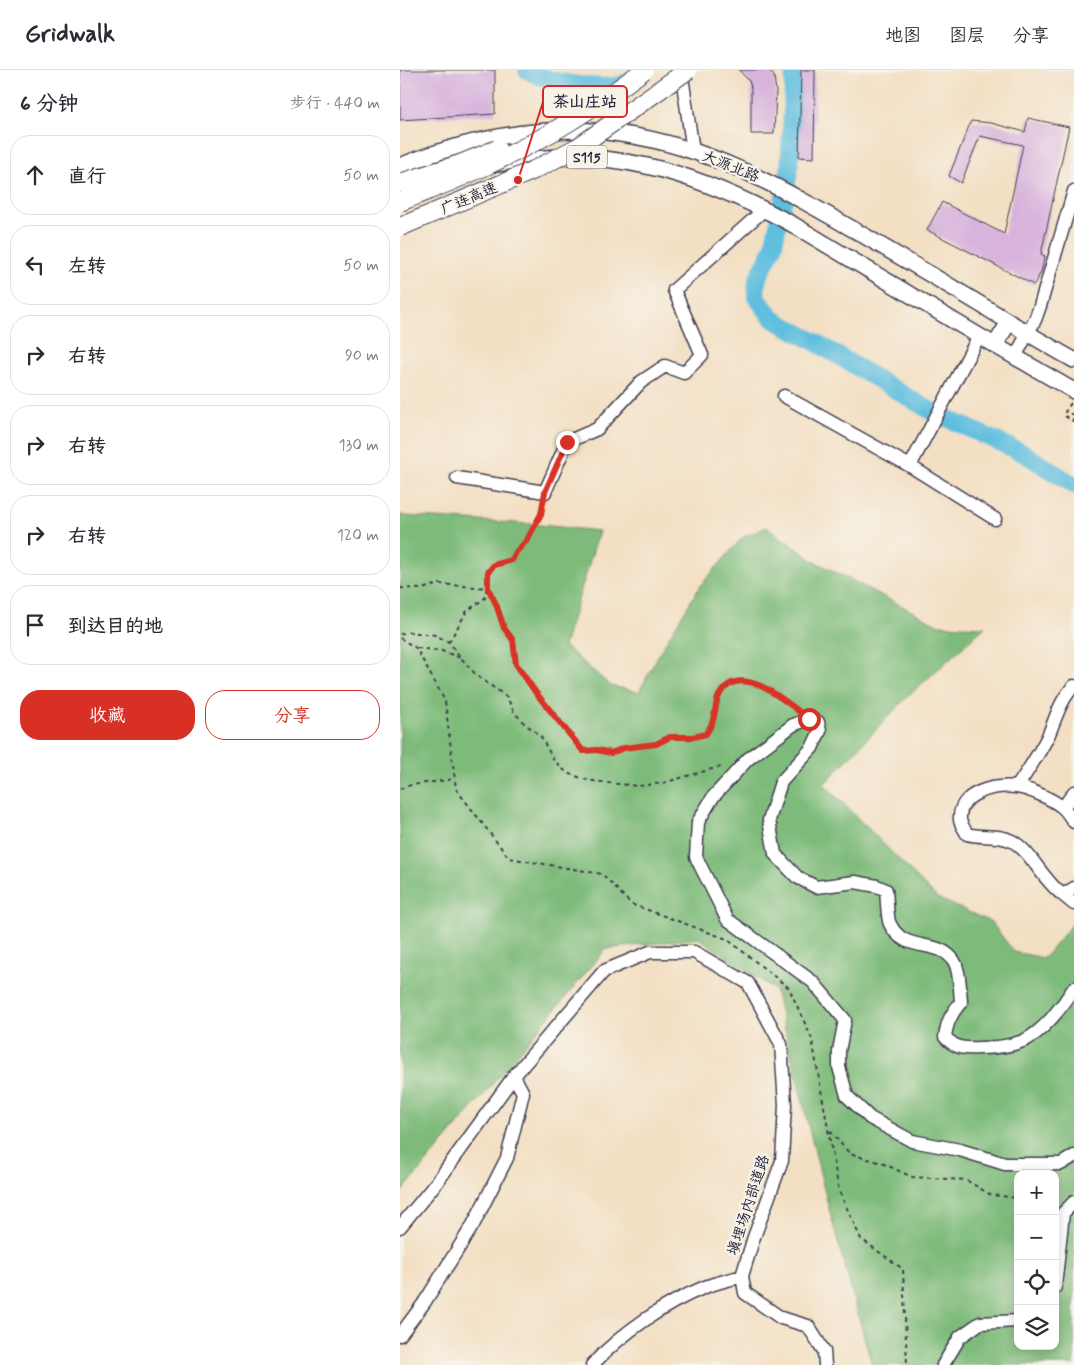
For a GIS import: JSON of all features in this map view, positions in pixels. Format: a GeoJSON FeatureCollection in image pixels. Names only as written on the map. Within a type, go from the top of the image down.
{"type":"FeatureCollection","features":[{"type":"Feature","properties":{"kind":"highway"},"geometry":{"type":"LineString","coordinates":[[400,183],[460,164],[554,124],[639,70]]}},
{"type":"Feature","properties":{"kind":"highway","name":"广连高速"},"geometry":{"type":"LineString","coordinates":[[400,202],[472,173],[537,140],[590,108],[644,70]]}},
{"type":"Feature","properties":{"kind":"highway"},"geometry":{"type":"LineString","coordinates":[[400,219],[558,150],[671,70]]}},
{"type":"Feature","properties":{"kind":"highway","name":"广连高速"},"geometry":{"type":"LineString","coordinates":[[400,227],[525,173],[578,147],[688,70]]}},
{"type":"Feature","properties":{"kind":"main road","name":"大源北路"},"geometry":{"type":"LineString","coordinates":[[400,166],[482,140],[540,131],[594,131],[654,140],[693,151],[730,165],[807,202],[1028,334]]}},
{"type":"Feature","properties":{"kind":"main road","name":"大源北路"},"geometry":{"type":"LineString","coordinates":[[400,196],[438,181],[488,166],[529,159],[575,157],[622,160],[653,166],[714,186],[768,211],[1015,357]]}},
{"type":"Feature","properties":{"kind":"main road"},"geometry":{"type":"LineString","coordinates":[[995,345],[1009,322]]}},
{"type":"Feature","properties":{"kind":"main road","name":"S115"},"geometry":{"type":"LineString","coordinates":[[1028,334],[1074,360]]}},
{"type":"Feature","properties":{"kind":"main road"},"geometry":{"type":"LineString","coordinates":[[1039,371],[1053,349]]}},
{"type":"Feature","properties":{"kind":"main road","name":"S115"},"geometry":{"type":"LineString","coordinates":[[1015,357],[1074,391]]}},
{"type":"Feature","properties":{"kind":"street"},"geometry":{"type":"LineString","coordinates":[[681,70],[693,151]]}},
{"type":"Feature","properties":{"kind":"street"},"geometry":{"type":"LineString","coordinates":[[1015,357],[1028,334],[1045,291],[1074,191]]}},
{"type":"Feature","properties":{"kind":"street"},"geometry":{"type":"LineString","coordinates":[[457,478],[545,492],[567,442],[597,429],[641,382],[665,366],[684,373],[702,355],[674,290],[768,211]]}},
{"type":"Feature","properties":{"kind":"street"},"geometry":{"type":"LineString","coordinates":[[910,466],[978,336]]}},
{"type":"Feature","properties":{"kind":"street"},"geometry":{"type":"LineString","coordinates":[[784,396],[910,466],[995,519]]}},
{"type":"Feature","properties":{"kind":"street"},"geometry":{"type":"LineString","coordinates":[[1017,787],[1044,743],[1067,693],[1074,686]]}},
{"type":"Feature","properties":{"kind":"street"},"geometry":{"type":"LineString","coordinates":[[1074,988],[1044,1026],[1023,1041],[985,1048],[970,1049],[953,1046],[945,1037],[950,1018],[961,1002],[960,983],[954,961],[943,951],[932,947],[914,945],[896,935],[888,922],[889,907],[886,890],[877,886],[855,882],[816,887],[797,878],[775,854],[769,820],[781,782],[812,748],[820,731],[818,722],[809,719],[792,725],[748,759],[712,797],[698,822],[696,857],[727,919],[813,982],[845,1020],[839,1051],[839,1067],[847,1096],[870,1118],[912,1141],[960,1150],[1005,1164],[1061,1164],[1074,1156]]}},
{"type":"Feature","properties":{"kind":"street"},"geometry":{"type":"LineString","coordinates":[[1074,822],[1063,808],[1041,795],[1017,787],[991,788],[971,796],[961,807],[960,822],[967,834],[995,836],[1012,841],[1026,854],[1045,879],[1068,892],[1074,904]]}},
{"type":"Feature","properties":{"kind":"street"},"geometry":{"type":"LineString","coordinates":[[1063,808],[1074,792]]}},
{"type":"Feature","properties":{"kind":"street","name":"填埋场内部道路"},"geometry":{"type":"LineString","coordinates":[[400,1228],[437,1182],[514,1076],[604,971],[650,952],[694,952],[748,983],[781,1044],[784,1105],[782,1161],[742,1276],[745,1293],[781,1318],[808,1326],[824,1351],[825,1365]]}},
{"type":"Feature","properties":{"kind":"street"},"geometry":{"type":"LineString","coordinates":[[400,1335],[424,1303],[473,1225],[506,1158],[523,1093],[514,1076]]}},
{"type":"Feature","properties":{"kind":"street"},"geometry":{"type":"LineString","coordinates":[[1058,1260],[1063,1214],[1074,1202]]}},
{"type":"Feature","properties":{"kind":"street"},"geometry":{"type":"LineString","coordinates":[[592,1365],[612,1345],[661,1309],[706,1286],[742,1276]]}},
{"type":"Feature","properties":{"kind":"street"},"geometry":{"type":"LineString","coordinates":[[944,1365],[960,1337],[980,1323],[1014,1321]]}},
{"type":"Feature","properties":{"kind":"path"},"geometry":{"type":"LineString","coordinates":[[1065,416],[1072,421],[1074,417],[1065,412],[1074,398]]}},
{"type":"Feature","properties":{"kind":"path"},"geometry":{"type":"LineString","coordinates":[[449,642],[467,611],[485,598],[488,588],[488,572],[494,565],[512,560],[516,552],[527,540],[541,514],[545,492]]}},
{"type":"Feature","properties":{"kind":"path"},"geometry":{"type":"LineString","coordinates":[[400,588],[422,589],[439,584],[488,588]]}},
{"type":"Feature","properties":{"kind":"path"},"geometry":{"type":"LineString","coordinates":[[488,588],[504,628],[513,640],[516,664],[536,693],[583,751],[597,750],[611,753],[624,748],[656,744],[670,737],[693,737],[706,734],[713,721],[718,695],[728,683],[744,680],[766,689],[809,719]]}},
{"type":"Feature","properties":{"kind":"path"},"geometry":{"type":"LineString","coordinates":[[400,634],[409,632],[436,635],[449,642],[477,676],[507,697],[514,712],[525,724],[540,735],[553,759],[567,773],[587,780],[640,786],[663,783],[719,768],[736,772]]}},
{"type":"Feature","properties":{"kind":"path"},"geometry":{"type":"LineString","coordinates":[[400,638],[416,648],[442,651],[461,658]]}},
{"type":"Feature","properties":{"kind":"path"},"geometry":{"type":"LineString","coordinates":[[416,648],[445,701],[456,789],[509,858],[602,874],[631,904],[727,939],[789,988],[812,1039],[839,1190],[861,1239],[903,1269],[906,1365]]}},
{"type":"Feature","properties":{"kind":"path"},"geometry":{"type":"LineString","coordinates":[[400,789],[410,785],[455,778]]}},
{"type":"Feature","properties":{"kind":"path"},"geometry":{"type":"LineString","coordinates":[[828,1129],[850,1154],[882,1163],[912,1177],[966,1180],[991,1195],[1014,1198]]}},
{"type":"Feature","properties":{"kind":"green space"},"geometry":{"type":"Polygon","coordinates":[[[400,514],[405,516],[530,524],[599,531],[564,646],[611,686],[639,692],[661,650],[700,586],[743,537],[767,527],[812,560],[939,625],[985,627],[907,697],[824,784],[937,898],[991,922],[1014,952],[1044,958],[1074,922],[1074,1365],[872,1365],[829,1209],[775,990],[699,938],[606,949],[400,1194],[400,514]]]}},
{"type":"Feature","properties":{"kind":"building"},"geometry":{"type":"Polygon","coordinates":[[[400,70],[495,70],[495,114],[400,120],[400,70]]]}},
{"type":"Feature","properties":{"kind":"building"},"geometry":{"type":"Polygon","coordinates":[[[739,70],[769,70],[774,76],[776,92],[774,134],[751,134],[751,87],[749,81],[739,70]]]}},
{"type":"Feature","properties":{"kind":"building"},"geometry":{"type":"Polygon","coordinates":[[[801,70],[815,70],[814,158],[799,157],[801,70]]]}},
{"type":"Feature","properties":{"kind":"building"},"geometry":{"type":"Polygon","coordinates":[[[1028,118],[1069,127],[1041,254],[1045,256],[1041,272],[1034,285],[927,230],[942,202],[1004,234],[1023,145],[980,136],[961,183],[949,176],[971,121],[991,123],[1025,132],[1028,118]]]}},
{"type":"Feature","properties":{"kind":"waterway"},"geometry":{"type":"LineString","coordinates":[[527,70],[546,78],[586,86],[621,85],[631,80]]}},
{"type":"Feature","properties":{"kind":"waterway"},"geometry":{"type":"LineString","coordinates":[[794,70],[789,173],[773,248],[757,280],[756,297],[773,319],[931,411],[1025,454],[1074,485]]}},
{"type":"Feature","properties":{"kind":"place","name":"茶山庄站"},"geometry":{"type":"Point","coordinates":[518,180]}},
{"type":"Feature","properties":{"kind":"route"},"geometry":{"type":"LineString","coordinates":[[567,442],[545,492],[541,514],[531,529],[527,540],[516,552],[512,560],[494,565],[488,572],[488,588],[504,628],[513,640],[516,664],[536,693],[583,751],[597,750],[611,753],[624,748],[656,744],[670,737],[693,737],[706,734],[713,721],[718,695],[728,683],[744,680],[766,689],[809,719]]}}]}
